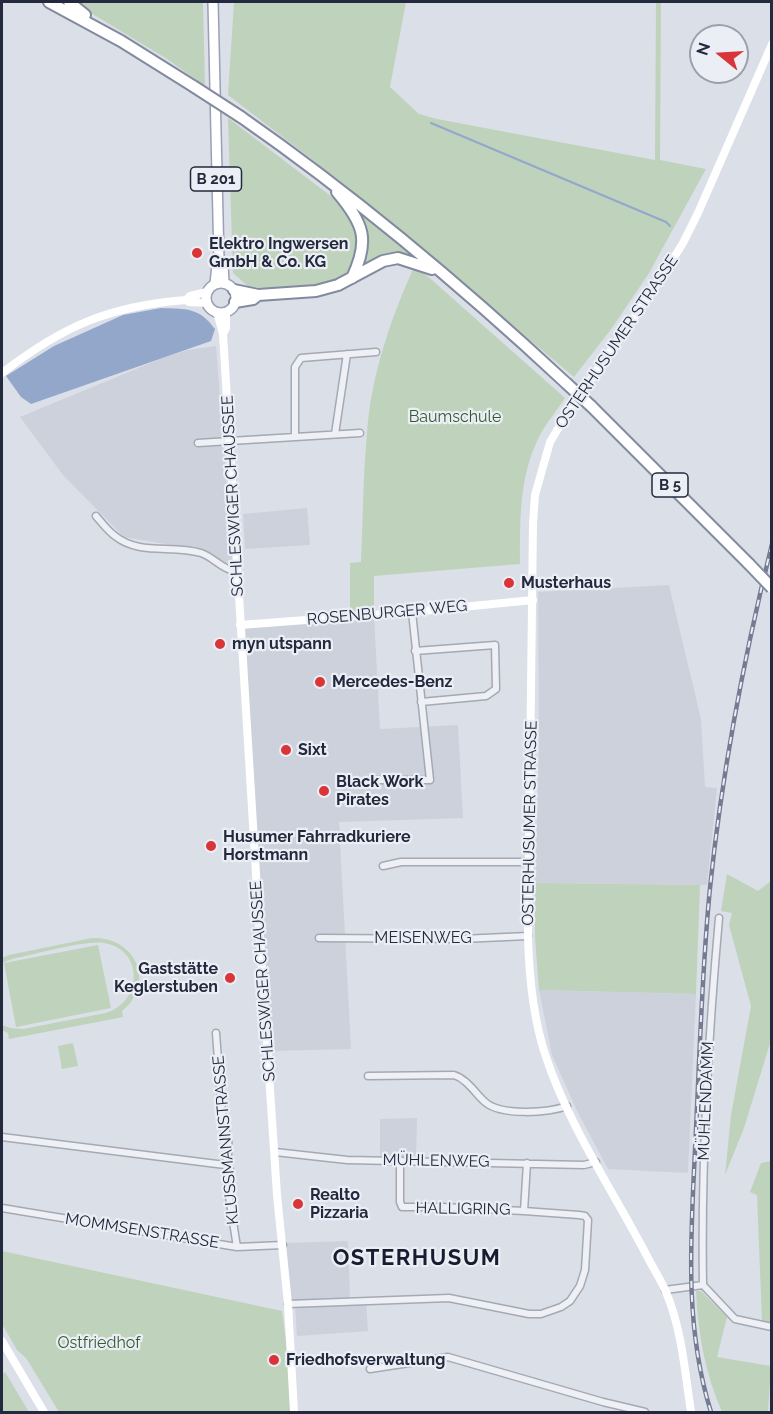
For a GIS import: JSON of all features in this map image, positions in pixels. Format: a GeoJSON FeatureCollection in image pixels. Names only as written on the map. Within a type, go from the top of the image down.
{"type":"FeatureCollection","features":[{"type":"Feature","properties":{"kind":"highway","name":"B 5"},"geometry":{"type":"LineString","coordinates":[[49,2],[111,36],[241,117],[323,176],[390,229],[448,277],[566,382],[771,588]]}},
{"type":"Feature","properties":{"kind":"highway"},"geometry":{"type":"LineString","coordinates":[[69,2],[111,36]]}},
{"type":"Feature","properties":{"kind":"highway"},"geometry":{"type":"LineString","coordinates":[[323,176],[348,206],[362,231],[363,246],[352,278]]}},
{"type":"Feature","properties":{"kind":"highway"},"geometry":{"type":"LineString","coordinates":[[234,290],[258,295],[316,291],[338,285],[383,261],[398,258],[431,268],[448,277]]}},
{"type":"Feature","properties":{"kind":"highway"},"geometry":{"type":"LineString","coordinates":[[236,302],[253,299],[258,295]]}},
{"type":"Feature","properties":{"kind":"main road","name":"B 201"},"geometry":{"type":"LineString","coordinates":[[213,2],[219,261],[223,264],[220,283]]}},
{"type":"Feature","properties":{"kind":"main road"},"geometry":{"type":"LineString","coordinates":[[220,283],[234,290],[236,302],[221,312],[207,303],[207,292],[220,283]]}},
{"type":"Feature","properties":{"kind":"street","name":"OSTERHUSUMER STRASSE"},"geometry":{"type":"LineString","coordinates":[[691,1413],[678,1331],[665,1290],[567,1106],[545,1055],[532,991],[528,936],[535,495],[550,442],[683,243],[771,44]]}},
{"type":"Feature","properties":{"kind":"street"},"geometry":{"type":"LineString","coordinates":[[186,300],[190,296],[207,292]]}},
{"type":"Feature","properties":{"kind":"street"},"geometry":{"type":"LineString","coordinates":[[2,373],[53,336],[86,321],[136,305],[186,300],[207,303]]}},
{"type":"Feature","properties":{"kind":"street","name":"SCHLESWIGER CHAUSSEE"},"geometry":{"type":"LineString","coordinates":[[221,312],[260,939],[277,1195],[288,1304],[294,1413]]}},
{"type":"Feature","properties":{"kind":"street"},"geometry":{"type":"LineString","coordinates":[[295,437],[295,367],[301,358],[376,352]]}},
{"type":"Feature","properties":{"kind":"street"},"geometry":{"type":"LineString","coordinates":[[335,434],[347,354]]}},
{"type":"Feature","properties":{"kind":"street"},"geometry":{"type":"LineString","coordinates":[[198,443],[360,433]]}},
{"type":"Feature","properties":{"kind":"street"},"geometry":{"type":"LineString","coordinates":[[96,516],[113,535],[125,543],[142,548],[203,554],[226,570],[237,572]]}},
{"type":"Feature","properties":{"kind":"street","name":"ROSENBURGER WEG"},"geometry":{"type":"LineString","coordinates":[[240,625],[533,600]]}},
{"type":"Feature","properties":{"kind":"street"},"geometry":{"type":"LineString","coordinates":[[375,780],[430,780],[412,612]]}},
{"type":"Feature","properties":{"kind":"street"},"geometry":{"type":"LineString","coordinates":[[415,651],[495,645],[496,689],[486,696],[421,702]]}},
{"type":"Feature","properties":{"kind":"street"},"geometry":{"type":"LineString","coordinates":[[383,866],[401,862],[530,862]]}},
{"type":"Feature","properties":{"kind":"street","name":"MÜHLENDAMM"},"geometry":{"type":"LineString","coordinates":[[703,1285],[706,1084],[718,918]]}},
{"type":"Feature","properties":{"kind":"street","name":"MEISENWEG"},"geometry":{"type":"LineString","coordinates":[[319,938],[461,939],[528,936]]}},
{"type":"Feature","properties":{"kind":"street","name":"KLUSSMANNSTRASSE"},"geometry":{"type":"LineString","coordinates":[[216,1033],[223,1126],[227,1134],[229,1157],[225,1165],[230,1170],[231,1179],[227,1184],[237,1247]]}},
{"type":"Feature","properties":{"kind":"street"},"geometry":{"type":"LineString","coordinates":[[368,1076],[454,1075],[465,1080],[488,1104],[497,1109],[555,1110],[567,1106]]}},
{"type":"Feature","properties":{"kind":"street"},"geometry":{"type":"LineString","coordinates":[[2,1137],[225,1165]]}},
{"type":"Feature","properties":{"kind":"street","name":"MÜHLENWEG"},"geometry":{"type":"LineString","coordinates":[[275,1152],[347,1160],[584,1165],[596,1162]]}},
{"type":"Feature","properties":{"kind":"street","name":"HALLIGRING"},"geometry":{"type":"LineString","coordinates":[[400,1160],[402,1207],[524,1211],[527,1162]]}},
{"type":"Feature","properties":{"kind":"street","name":"MOMMSENSTRASSE"},"geometry":{"type":"LineString","coordinates":[[2,1208],[237,1247],[283,1245]]}},
{"type":"Feature","properties":{"kind":"street"},"geometry":{"type":"LineString","coordinates":[[288,1304],[449,1298],[529,1314],[541,1314],[561,1307],[570,1301],[584,1277],[588,1220],[585,1216],[524,1211]]}},
{"type":"Feature","properties":{"kind":"street"},"geometry":{"type":"LineString","coordinates":[[665,1290],[703,1285],[735,1319],[771,1327]]}},
{"type":"Feature","properties":{"kind":"street"},"geometry":{"type":"LineString","coordinates":[[2,1341],[44,1413]]}},
{"type":"Feature","properties":{"kind":"street"},"geometry":{"type":"LineString","coordinates":[[370,1369],[448,1358],[645,1413]]}},
{"type":"Feature","properties":{"kind":"shaded area"},"geometry":{"type":"Polygon","coordinates":[[[216,346],[233,568],[189,548],[124,537],[63,475],[20,417],[165,357],[188,350],[216,346]]]}},
{"type":"Feature","properties":{"kind":"shaded area"},"geometry":{"type":"Polygon","coordinates":[[[307,508],[310,545],[245,549],[243,514],[307,508]]]}},
{"type":"Feature","properties":{"kind":"shaded area"},"geometry":{"type":"Polygon","coordinates":[[[669,585],[701,719],[705,787],[717,788],[707,885],[535,883],[539,740],[538,592],[669,585]]]}},
{"type":"Feature","properties":{"kind":"shaded area"},"geometry":{"type":"Polygon","coordinates":[[[374,616],[380,729],[458,725],[463,818],[339,822],[351,1049],[271,1051],[243,626],[374,616]]]}},
{"type":"Feature","properties":{"kind":"shaded area"},"geometry":{"type":"Polygon","coordinates":[[[539,990],[696,994],[688,1173],[608,1169],[578,1113],[552,1055],[539,990]]]}},
{"type":"Feature","properties":{"kind":"shaded area"},"geometry":{"type":"Polygon","coordinates":[[[417,1118],[416,1157],[380,1156],[380,1119],[417,1118]]]}},
{"type":"Feature","properties":{"kind":"shaded area"},"geometry":{"type":"Polygon","coordinates":[[[348,1241],[350,1298],[291,1300],[286,1243],[348,1241]]]}},
{"type":"Feature","properties":{"kind":"shaded area"},"geometry":{"type":"Polygon","coordinates":[[[366,1301],[368,1331],[297,1336],[295,1306],[366,1301]]]}},
{"type":"Feature","properties":{"kind":"green space"},"geometry":{"type":"Polygon","coordinates":[[[78,2],[203,2],[205,86],[167,59],[86,10],[78,2]]]}},
{"type":"Feature","properties":{"kind":"green space"},"geometry":{"type":"Polygon","coordinates":[[[234,2],[406,2],[390,87],[419,114],[655,160],[656,2],[661,2],[660,160],[706,169],[649,273],[612,328],[574,377],[344,184],[228,95],[234,2]]]}},
{"type":"Feature","properties":{"kind":"green space"},"geometry":{"type":"Polygon","coordinates":[[[228,118],[344,206],[357,233],[359,245],[353,263],[336,281],[286,289],[249,287],[233,273],[228,118]]]}},
{"type":"Feature","properties":{"kind":"green space"},"geometry":{"type":"Polygon","coordinates":[[[357,211],[412,256],[400,253],[359,270],[366,254],[367,240],[357,211]]]}},
{"type":"Feature","properties":{"kind":"green space","name":"Baumschule"},"geometry":{"type":"Polygon","coordinates":[[[415,265],[565,398],[545,427],[532,452],[522,499],[520,564],[374,576],[374,613],[350,614],[350,563],[361,562],[366,449],[373,390],[390,326],[415,265]]]}},
{"type":"Feature","properties":{"kind":"green space"},"geometry":{"type":"Polygon","coordinates":[[[727,874],[758,891],[771,881],[771,1040],[744,1128],[725,1175],[731,1115],[751,1006],[729,925],[732,913],[721,911],[727,874]]]}},
{"type":"Feature","properties":{"kind":"green space"},"geometry":{"type":"Polygon","coordinates":[[[535,883],[700,885],[696,994],[539,990],[535,937],[535,883]]]}},
{"type":"Feature","properties":{"kind":"green space"},"geometry":{"type":"Polygon","coordinates":[[[92,938],[107,939],[120,945],[130,953],[136,963],[139,975],[138,987],[133,1000],[122,1011],[123,1017],[9,1039],[8,1033],[2,1030],[2,1025],[23,1029],[106,1013],[118,1007],[127,998],[134,976],[132,965],[117,947],[104,943],[72,946],[2,963],[2,958],[9,955],[92,938]]]}},
{"type":"Feature","properties":{"kind":"green space"},"geometry":{"type":"Polygon","coordinates":[[[98,945],[111,1008],[16,1027],[4,963],[98,945]]]}},
{"type":"Feature","properties":{"kind":"green space"},"geometry":{"type":"Polygon","coordinates":[[[73,1043],[78,1066],[62,1069],[58,1046],[73,1043]]]}},
{"type":"Feature","properties":{"kind":"green space"},"geometry":{"type":"Polygon","coordinates":[[[771,1161],[771,1324],[762,1321],[757,1195],[750,1192],[761,1163],[771,1161]]]}},
{"type":"Feature","properties":{"kind":"green space","name":"Ostfriedhof"},"geometry":{"type":"Polygon","coordinates":[[[2,1251],[282,1311],[292,1412],[59,1412],[2,1324],[2,1251]]]}},
{"type":"Feature","properties":{"kind":"green space"},"geometry":{"type":"Polygon","coordinates":[[[696,1291],[701,1291],[727,1317],[717,1357],[771,1366],[768,1412],[722,1412],[703,1353],[696,1291]]]}},
{"type":"Feature","properties":{"kind":"green space"},"geometry":{"type":"Polygon","coordinates":[[[5,1372],[29,1412],[2,1412],[2,1374],[5,1372]]]}},
{"type":"Feature","properties":{"kind":"water"},"geometry":{"type":"Polygon","coordinates":[[[161,308],[185,309],[197,313],[215,329],[211,341],[31,404],[21,397],[6,376],[54,346],[123,315],[161,308]]]}},
{"type":"Feature","properties":{"kind":"waterway"},"geometry":{"type":"LineString","coordinates":[[431,123],[666,222],[670,226]]}},
{"type":"Feature","properties":{"kind":"railway"},"geometry":{"type":"LineString","coordinates":[[711,1412],[696,1342],[691,1272],[705,948],[715,845],[728,758],[743,672],[772,544]]}},
{"type":"Feature","properties":{"kind":"place","name":"Elektro Ingwersen GmbH & Co. KG"},"geometry":{"type":"Point","coordinates":[197,253]}},
{"type":"Feature","properties":{"kind":"place","name":"Musterhaus"},"geometry":{"type":"Point","coordinates":[509,583]}},
{"type":"Feature","properties":{"kind":"place","name":"myn utspann"},"geometry":{"type":"Point","coordinates":[220,644]}},
{"type":"Feature","properties":{"kind":"place","name":"Mercedes-Benz"},"geometry":{"type":"Point","coordinates":[320,682]}},
{"type":"Feature","properties":{"kind":"place","name":"Sixt"},"geometry":{"type":"Point","coordinates":[286,750]}},
{"type":"Feature","properties":{"kind":"place","name":"Black Work Pirates"},"geometry":{"type":"Point","coordinates":[324,791]}},
{"type":"Feature","properties":{"kind":"place","name":"Husumer Fahrradkuriere Horstmann"},"geometry":{"type":"Point","coordinates":[211,846]}},
{"type":"Feature","properties":{"kind":"place","name":"Gaststätte Keglerstuben"},"geometry":{"type":"Point","coordinates":[230,978]}},
{"type":"Feature","properties":{"kind":"place","name":"Realto Pizzaria"},"geometry":{"type":"Point","coordinates":[298,1204]}},
{"type":"Feature","properties":{"kind":"place","name":"Friedhofsverwaltung"},"geometry":{"type":"Point","coordinates":[274,1360]}},
{"type":"Feature","properties":{"kind":"district","name":"OSTERHUSUM"},"geometry":{"type":"Point","coordinates":[417,1258]}}]}
